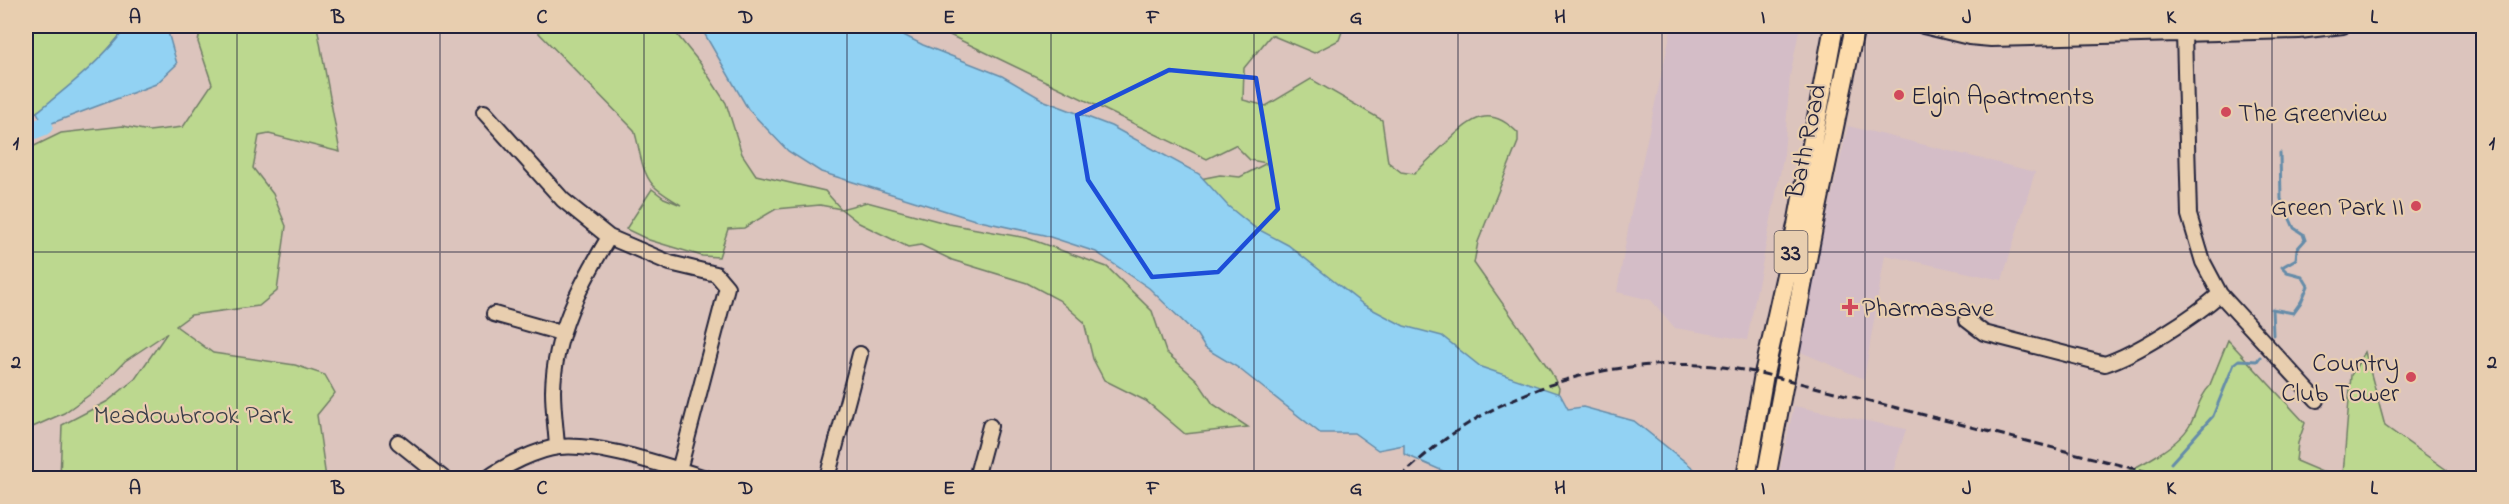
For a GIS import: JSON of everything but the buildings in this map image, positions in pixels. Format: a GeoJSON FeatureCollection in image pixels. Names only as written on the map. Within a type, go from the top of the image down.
{"type":"FeatureCollection","features":[{"type":"Feature","properties":{"kind":"main road","name":"Bath Road"},"geometry":{"type":"LineString","coordinates":[[1766,478],[1834,26]]}},
{"type":"Feature","properties":{"kind":"main road","name":"Bath Road"},"geometry":{"type":"LineString","coordinates":[[1746,478],[1764,374],[1805,227],[1855,26]]}},
{"type":"Feature","properties":{"kind":"street"},"geometry":{"type":"LineString","coordinates":[[1923,26],[1970,37],[1991,39],[2060,32],[2184,34],[2298,31],[2343,26]]}},
{"type":"Feature","properties":{"kind":"street"},"geometry":{"type":"LineString","coordinates":[[2184,34],[2189,215],[2203,262],[2220,294],[2317,399]]}},
{"type":"Feature","properties":{"kind":"street"},"geometry":{"type":"LineString","coordinates":[[484,112],[563,200],[609,237],[670,263],[716,274],[728,287],[679,470]]}},
{"type":"Feature","properties":{"kind":"street"},"geometry":{"type":"LineString","coordinates":[[557,447],[553,391],[561,333],[583,280],[609,237]]}},
{"type":"Feature","properties":{"kind":"street"},"geometry":{"type":"LineString","coordinates":[[1966,320],[1984,333],[2105,364],[2124,357],[2207,305],[2220,294]]}},
{"type":"Feature","properties":{"kind":"street"},"geometry":{"type":"LineString","coordinates":[[494,314],[561,333]]}},
{"type":"Feature","properties":{"kind":"street"},"geometry":{"type":"LineString","coordinates":[[827,478],[860,354]]}},
{"type":"Feature","properties":{"kind":"street"},"geometry":{"type":"LineString","coordinates":[[976,478],[990,426]]}},
{"type":"Feature","properties":{"kind":"street"},"geometry":{"type":"LineString","coordinates":[[398,442],[443,478]]}},
{"type":"Feature","properties":{"kind":"street"},"geometry":{"type":"LineString","coordinates":[[488,478],[505,465],[557,447],[596,449],[706,478]]}},
{"type":"Feature","properties":{"kind":"highlighted area"},"geometry":{"type":"Polygon","coordinates":[[[1169,70],[1256,78],[1278,209],[1218,272],[1152,277],[1088,180],[1077,115],[1169,70]]]}},
{"type":"Feature","properties":{"kind":"shaded area"},"geometry":{"type":"Polygon","coordinates":[[[1672,26],[1800,26],[1790,76],[1784,154],[1747,340],[1675,328],[1651,300],[1617,292],[1631,213],[1672,26]]]}},
{"type":"Feature","properties":{"kind":"shaded area"},"geometry":{"type":"Polygon","coordinates":[[[1848,126],[2035,172],[2002,280],[1885,255],[1864,379],[1796,350],[1848,126]]]}},
{"type":"Feature","properties":{"kind":"shaded area"},"geometry":{"type":"Polygon","coordinates":[[[1794,406],[1906,429],[1891,478],[1778,478],[1794,406]]]}},
{"type":"Feature","properties":{"kind":"green space"},"geometry":{"type":"Polygon","coordinates":[[[26,26],[127,26],[107,51],[67,90],[26,118],[26,26]]]}},
{"type":"Feature","properties":{"kind":"green space","name":"Meadowbrook Park"},"geometry":{"type":"Polygon","coordinates":[[[201,26],[317,26],[340,152],[269,134],[259,136],[253,168],[273,194],[286,226],[277,291],[259,306],[191,315],[176,326],[213,353],[295,365],[325,375],[335,393],[317,415],[326,478],[60,478],[62,425],[108,401],[135,379],[167,333],[125,361],[99,388],[64,413],[26,430],[26,150],[61,133],[123,126],[149,131],[183,127],[212,84],[198,42],[201,26]]]}},
{"type":"Feature","properties":{"kind":"green space"},"geometry":{"type":"Polygon","coordinates":[[[532,26],[670,26],[700,63],[726,103],[742,154],[756,175],[825,191],[841,209],[820,205],[776,209],[744,228],[728,229],[719,257],[702,256],[649,240],[626,229],[652,189],[664,198],[681,205],[659,191],[649,179],[634,130],[532,26]]]}},
{"type":"Feature","properties":{"kind":"green space"},"geometry":{"type":"Polygon","coordinates":[[[931,26],[1344,26],[1339,40],[1314,53],[1271,35],[1244,68],[1243,100],[1266,106],[1311,79],[1382,120],[1388,162],[1401,172],[1414,174],[1473,121],[1490,117],[1508,124],[1518,133],[1518,142],[1478,242],[1474,263],[1551,372],[1559,388],[1554,414],[1479,393],[1180,183],[1220,175],[1240,177],[1267,163],[1250,160],[1235,145],[1207,159],[931,26]]]}},
{"type":"Feature","properties":{"kind":"green space"},"geometry":{"type":"Polygon","coordinates":[[[867,202],[949,224],[1027,238],[1107,267],[1152,311],[1166,352],[1197,380],[1213,404],[1248,427],[1185,434],[1146,401],[1104,380],[1093,359],[1084,322],[1059,300],[1027,283],[952,260],[921,245],[908,247],[859,223],[841,209],[867,202]]]}},
{"type":"Feature","properties":{"kind":"green space"},"geometry":{"type":"Polygon","coordinates":[[[2228,340],[2305,423],[2298,443],[2296,461],[2322,472],[2343,475],[2351,375],[2365,352],[2385,426],[2458,478],[2113,478],[2156,456],[2184,433],[2209,387],[2228,340]]]}},
{"type":"Feature","properties":{"kind":"water"},"geometry":{"type":"Polygon","coordinates":[[[127,26],[173,26],[168,32],[177,64],[156,84],[44,126],[37,112],[96,61],[127,26]]]}},
{"type":"Feature","properties":{"kind":"water"},"geometry":{"type":"Polygon","coordinates":[[[700,26],[886,26],[923,45],[1002,76],[1045,101],[1111,126],[1199,174],[1228,206],[1254,227],[1288,245],[1364,305],[1404,326],[1442,336],[1481,367],[1560,394],[1568,409],[1583,407],[1634,421],[1698,472],[1701,478],[1506,478],[1498,472],[1494,478],[1459,478],[1404,454],[1404,445],[1378,450],[1354,433],[1320,433],[1237,367],[1205,348],[1197,335],[1149,288],[1096,252],[1044,235],[975,220],[821,172],[788,151],[748,109],[700,26]]]}},
{"type":"Feature","properties":{"kind":"waterway"},"geometry":{"type":"LineString","coordinates":[[26,133],[44,126]]}},
{"type":"Feature","properties":{"kind":"waterway"},"geometry":{"type":"LineString","coordinates":[[2273,335],[2272,309],[2293,313],[2308,286],[2302,276],[2287,272],[2282,267],[2296,259],[2297,249],[2305,240],[2303,234],[2294,228],[2281,199],[2280,153]]}},
{"type":"Feature","properties":{"kind":"waterway"},"geometry":{"type":"LineString","coordinates":[[2171,463],[2213,416],[2234,364],[2239,360],[2257,361],[2260,357]]}},
{"type":"Feature","properties":{"kind":"railway"},"geometry":{"type":"LineString","coordinates":[[1400,478],[1438,445],[1479,417],[1523,395],[1568,379],[1616,369],[1665,365],[1714,366],[1764,374],[2171,478]]}},
{"type":"Feature","properties":{"kind":"place","name":"Elgin Apartments"},"geometry":{"type":"Point","coordinates":[1899,95]}},
{"type":"Feature","properties":{"kind":"place","name":"The Greenview"},"geometry":{"type":"Point","coordinates":[2226,112]}},
{"type":"Feature","properties":{"kind":"place","name":"Green Park II"},"geometry":{"type":"Point","coordinates":[2416,206]}},
{"type":"Feature","properties":{"kind":"place","name":"Pharmasave"},"geometry":{"type":"Point","coordinates":[1850,307]}},
{"type":"Feature","properties":{"kind":"place","name":"Country Club Tower"},"geometry":{"type":"Point","coordinates":[2411,377]}}]}
